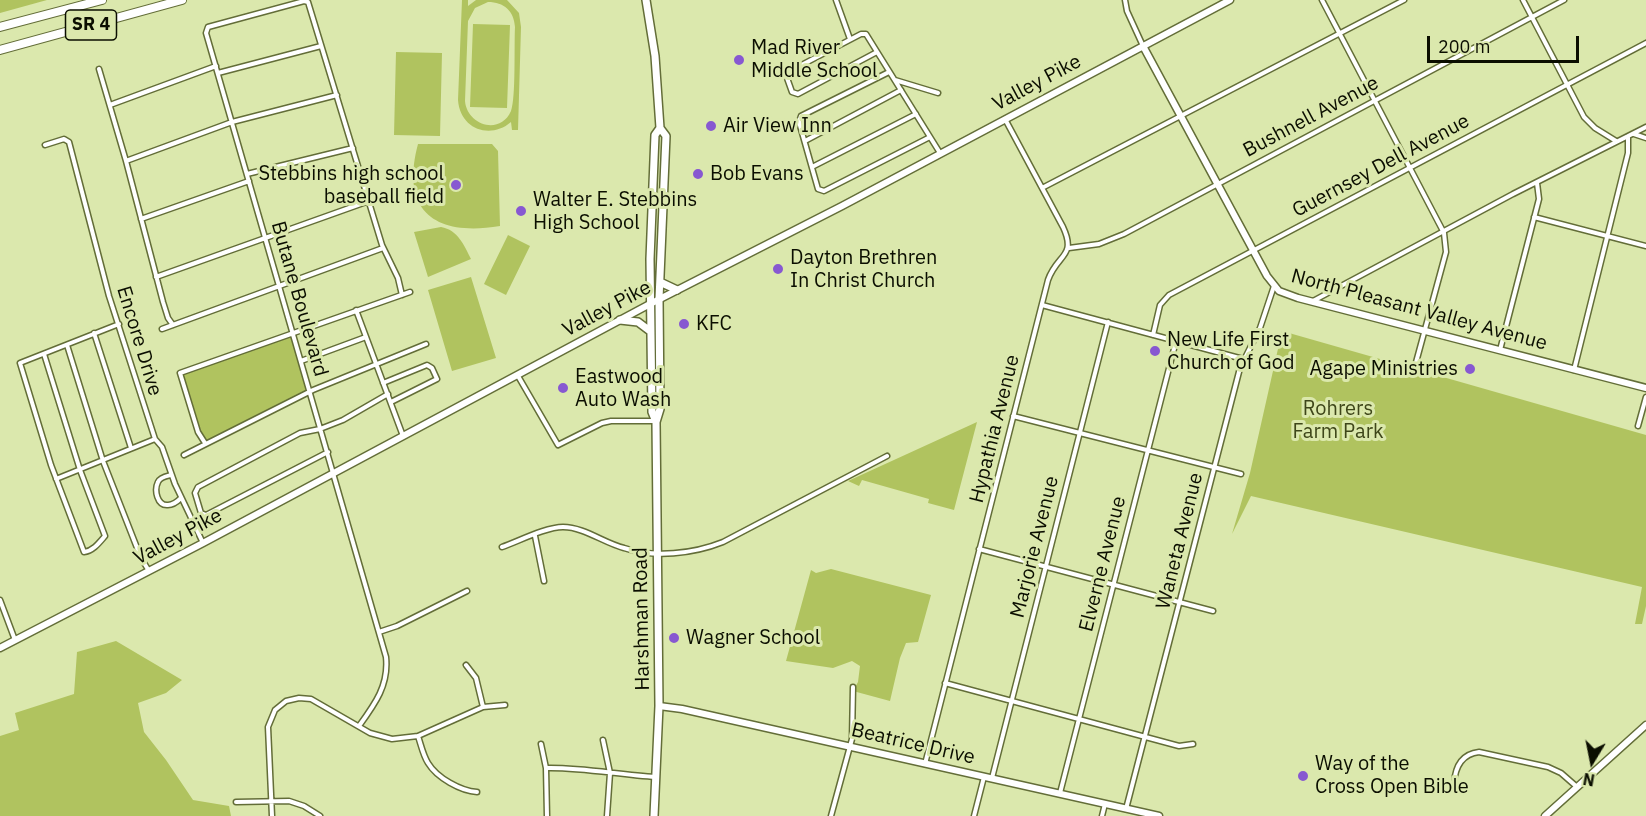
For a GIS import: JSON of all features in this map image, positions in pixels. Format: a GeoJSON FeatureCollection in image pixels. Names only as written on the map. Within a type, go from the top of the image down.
{"type":"FeatureCollection","features":[{"type":"Feature","properties":{"kind":"highway","name":"SR 4"},"geometry":{"type":"LineString","coordinates":[[0,27],[102,0]]}},
{"type":"Feature","properties":{"kind":"highway","name":"SR 4"},"geometry":{"type":"LineString","coordinates":[[0,50],[182,0]]}},
{"type":"Feature","properties":{"kind":"main road","name":"Harshman Road"},"geometry":{"type":"LineString","coordinates":[[646,0],[655,56],[660,128],[666,136],[659,299],[660,409],[656,422],[659,706],[654,816]]}},
{"type":"Feature","properties":{"kind":"main road","name":"Harshman Road"},"geometry":{"type":"LineString","coordinates":[[656,422],[652,411],[650,304],[654,142],[655,135],[660,128]]}},
{"type":"Feature","properties":{"kind":"main road"},"geometry":{"type":"LineString","coordinates":[[660,282],[677,290]]}},
{"type":"Feature","properties":{"kind":"main road"},"geometry":{"type":"LineString","coordinates":[[620,320],[638,322],[650,331]]}},
{"type":"Feature","properties":{"kind":"street"},"geometry":{"type":"LineString","coordinates":[[836,0],[850,39]]}},
{"type":"Feature","properties":{"kind":"street"},"geometry":{"type":"LineString","coordinates":[[1125,0],[1143,46]]}},
{"type":"Feature","properties":{"kind":"street","name":"Valley Pike"},"geometry":{"type":"LineString","coordinates":[[0,648],[1230,0]]}},
{"type":"Feature","properties":{"kind":"street"},"geometry":{"type":"LineString","coordinates":[[1322,0],[1443,231],[1446,252],[1415,366]]}},
{"type":"Feature","properties":{"kind":"street"},"geometry":{"type":"LineString","coordinates":[[1042,188],[1404,0]]}},
{"type":"Feature","properties":{"kind":"street"},"geometry":{"type":"LineString","coordinates":[[1522,0],[1579,109],[1589,123],[1616,141]]}},
{"type":"Feature","properties":{"kind":"street","name":"Bushnell Avenue"},"geometry":{"type":"LineString","coordinates":[[1069,248],[1088,246],[1111,239],[1564,0]]}},
{"type":"Feature","properties":{"kind":"street","name":"Butane Boulevard"},"geometry":{"type":"LineString","coordinates":[[322,46],[308,2],[304,1],[206,29],[386,657],[387,675],[383,687],[359,726]]}},
{"type":"Feature","properties":{"kind":"street"},"geometry":{"type":"LineString","coordinates":[[877,52],[798,94],[793,93],[787,78],[790,71],[850,39],[866,34],[940,153]]}},
{"type":"Feature","properties":{"kind":"street","name":"Guernsey Dell Avenue"},"geometry":{"type":"LineString","coordinates":[[1153,334],[1160,305],[1165,298],[1646,44]]}},
{"type":"Feature","properties":{"kind":"street"},"geometry":{"type":"LineString","coordinates":[[218,74],[322,46],[383,248],[395,270],[402,295]]}},
{"type":"Feature","properties":{"kind":"street","name":"North Pleasant Valley Avenue"},"geometry":{"type":"LineString","coordinates":[[1143,46],[1274,286],[1287,294],[1312,302],[1646,388]]}},
{"type":"Feature","properties":{"kind":"street"},"geometry":{"type":"LineString","coordinates":[[110,105],[216,66]]}},
{"type":"Feature","properties":{"kind":"street"},"geometry":{"type":"LineString","coordinates":[[99,69],[126,161],[156,278],[168,318],[173,325]]}},
{"type":"Feature","properties":{"kind":"street"},"geometry":{"type":"LineString","coordinates":[[889,72],[803,115],[800,119],[817,188],[819,191],[824,191],[930,137]]}},
{"type":"Feature","properties":{"kind":"street"},"geometry":{"type":"LineString","coordinates":[[894,80],[938,93]]}},
{"type":"Feature","properties":{"kind":"street"},"geometry":{"type":"LineString","coordinates":[[805,141],[901,90]]}},
{"type":"Feature","properties":{"kind":"street"},"geometry":{"type":"LineString","coordinates":[[126,161],[232,122],[337,95]]}},
{"type":"Feature","properties":{"kind":"street"},"geometry":{"type":"LineString","coordinates":[[812,167],[916,114]]}},
{"type":"Feature","properties":{"kind":"street"},"geometry":{"type":"LineString","coordinates":[[1005,119],[1069,239],[1069,248]]}},
{"type":"Feature","properties":{"kind":"street"},"geometry":{"type":"LineString","coordinates":[[1312,302],[1443,231],[1646,127]]}},
{"type":"Feature","properties":{"kind":"street"},"geometry":{"type":"LineString","coordinates":[[1634,134],[1646,138]]}},
{"type":"Feature","properties":{"kind":"street"},"geometry":{"type":"LineString","coordinates":[[1574,369],[1628,153],[1628,136]]}},
{"type":"Feature","properties":{"kind":"street","name":"Encore Drive"},"geometry":{"type":"LineString","coordinates":[[45,145],[67,140],[103,276],[155,439],[162,447],[171,475],[203,543]]}},
{"type":"Feature","properties":{"kind":"street"},"geometry":{"type":"LineString","coordinates":[[247,174],[353,148]]}},
{"type":"Feature","properties":{"kind":"street"},"geometry":{"type":"LineString","coordinates":[[141,219],[249,181]]}},
{"type":"Feature","properties":{"kind":"street"},"geometry":{"type":"LineString","coordinates":[[1500,350],[1534,218],[1539,193],[1537,183]]}},
{"type":"Feature","properties":{"kind":"street"},"geometry":{"type":"LineString","coordinates":[[156,278],[369,201]]}},
{"type":"Feature","properties":{"kind":"street"},"geometry":{"type":"LineString","coordinates":[[1534,218],[1646,246]]}},
{"type":"Feature","properties":{"kind":"street"},"geometry":{"type":"LineString","coordinates":[[162,329],[383,248]]}},
{"type":"Feature","properties":{"kind":"street","name":"Hypathia Avenue"},"geometry":{"type":"LineString","coordinates":[[925,764],[1050,275],[1069,248]]}},
{"type":"Feature","properties":{"kind":"street","name":"Waneta Avenue"},"geometry":{"type":"LineString","coordinates":[[1126,809],[1243,359],[1260,328],[1274,286]]}},
{"type":"Feature","properties":{"kind":"street"},"geometry":{"type":"LineString","coordinates":[[206,443],[198,432],[180,373],[410,292]]}},
{"type":"Feature","properties":{"kind":"street"},"geometry":{"type":"LineString","coordinates":[[1042,305],[1243,359]]}},
{"type":"Feature","properties":{"kind":"street"},"geometry":{"type":"LineString","coordinates":[[356,310],[404,436]]}},
{"type":"Feature","properties":{"kind":"street","name":"Marjorie Avenue"},"geometry":{"type":"LineString","coordinates":[[992,779],[1108,322]]}},
{"type":"Feature","properties":{"kind":"street"},"geometry":{"type":"LineString","coordinates":[[44,354],[80,470],[105,536],[93,549],[84,552],[56,479],[20,363],[119,324]]}},
{"type":"Feature","properties":{"kind":"street"},"geometry":{"type":"LineString","coordinates":[[94,333],[131,448]]}},
{"type":"Feature","properties":{"kind":"street"},"geometry":{"type":"LineString","coordinates":[[300,361],[366,338]]}},
{"type":"Feature","properties":{"kind":"street","name":"Elverne Avenue"},"geometry":{"type":"LineString","coordinates":[[1060,794],[1176,341]]}},
{"type":"Feature","properties":{"kind":"street"},"geometry":{"type":"LineString","coordinates":[[184,455],[310,392],[426,344]]}},
{"type":"Feature","properties":{"kind":"street"},"geometry":{"type":"LineString","coordinates":[[67,345],[103,460],[137,548],[149,571]]}},
{"type":"Feature","properties":{"kind":"street"},"geometry":{"type":"LineString","coordinates":[[383,383],[427,365],[432,368],[436,379],[391,402]]}},
{"type":"Feature","properties":{"kind":"street"},"geometry":{"type":"LineString","coordinates":[[518,376],[558,445],[602,423],[656,422]]}},
{"type":"Feature","properties":{"kind":"street"},"geometry":{"type":"LineString","coordinates":[[328,452],[206,515],[201,513],[196,489],[300,433],[320,429],[343,420],[388,394]]}},
{"type":"Feature","properties":{"kind":"street"},"geometry":{"type":"LineString","coordinates":[[1638,426],[1646,397]]}},
{"type":"Feature","properties":{"kind":"street"},"geometry":{"type":"LineString","coordinates":[[1013,416],[1241,474]]}},
{"type":"Feature","properties":{"kind":"street"},"geometry":{"type":"LineString","coordinates":[[56,479],[155,439]]}},
{"type":"Feature","properties":{"kind":"street"},"geometry":{"type":"LineString","coordinates":[[502,548],[563,527],[581,531],[625,549],[657,553],[693,551],[723,542],[886,456]]}},
{"type":"Feature","properties":{"kind":"street"},"geometry":{"type":"LineString","coordinates":[[171,475],[158,482],[157,496],[162,504],[167,506],[181,498]]}},
{"type":"Feature","properties":{"kind":"street"},"geometry":{"type":"LineString","coordinates":[[535,536],[544,581]]}},
{"type":"Feature","properties":{"kind":"street"},"geometry":{"type":"LineString","coordinates":[[979,549],[1213,611]]}},
{"type":"Feature","properties":{"kind":"street"},"geometry":{"type":"LineString","coordinates":[[379,632],[397,626],[467,591]]}},
{"type":"Feature","properties":{"kind":"street"},"geometry":{"type":"LineString","coordinates":[[0,600],[15,640]]}},
{"type":"Feature","properties":{"kind":"street"},"geometry":{"type":"LineString","coordinates":[[466,665],[476,678],[483,707]]}},
{"type":"Feature","properties":{"kind":"street"},"geometry":{"type":"LineString","coordinates":[[945,684],[1179,746],[1193,744]]}},
{"type":"Feature","properties":{"kind":"street"},"geometry":{"type":"LineString","coordinates":[[831,816],[852,732],[853,687]]}},
{"type":"Feature","properties":{"kind":"street"},"geometry":{"type":"LineString","coordinates":[[272,816],[268,727],[272,714],[279,705],[293,698],[311,699],[382,737],[400,739],[418,736],[483,707],[505,705]]}},
{"type":"Feature","properties":{"kind":"street","name":"Beatrice Drive"},"geometry":{"type":"LineString","coordinates":[[659,706],[682,709],[1159,816]]}},
{"type":"Feature","properties":{"kind":"street"},"geometry":{"type":"LineString","coordinates":[[1545,816],[1646,725]]}},
{"type":"Feature","properties":{"kind":"street"},"geometry":{"type":"LineString","coordinates":[[418,736],[433,770],[465,790],[477,792]]}},
{"type":"Feature","properties":{"kind":"street"},"geometry":{"type":"LineString","coordinates":[[603,740],[610,772],[607,816]]}},
{"type":"Feature","properties":{"kind":"street"},"geometry":{"type":"LineString","coordinates":[[541,744],[546,768],[547,816]]}},
{"type":"Feature","properties":{"kind":"street"},"geometry":{"type":"LineString","coordinates":[[1454,784],[1461,760],[1468,754],[1479,752],[1548,766],[1561,773],[1577,787]]}},
{"type":"Feature","properties":{"kind":"street"},"geometry":{"type":"LineString","coordinates":[[546,768],[570,767],[657,777]]}},
{"type":"Feature","properties":{"kind":"street"},"geometry":{"type":"LineString","coordinates":[[974,816],[984,777]]}},
{"type":"Feature","properties":{"kind":"street"},"geometry":{"type":"LineString","coordinates":[[236,802],[282,800],[298,803],[320,816]]}},
{"type":"Feature","properties":{"kind":"street"},"geometry":{"type":"LineString","coordinates":[[1102,816],[1105,804]]}},
{"type":"Feature","properties":{"kind":"green space"},"geometry":{"type":"Polygon","coordinates":[[[0,0],[47,0],[0,13],[0,0]]]}},
{"type":"Feature","properties":{"kind":"green space"},"geometry":{"type":"Polygon","coordinates":[[[462,0],[468,0],[468,6],[476,0],[507,0],[519,13],[521,27],[518,130],[512,130],[511,122],[494,130],[477,129],[464,118],[458,100],[462,0]],[[488,2],[475,8],[468,21],[465,101],[471,116],[485,124],[492,125],[506,119],[511,111],[514,95],[515,27],[513,16],[507,8],[494,2],[488,2]]]}},
{"type":"Feature","properties":{"kind":"green space"},"geometry":{"type":"Polygon","coordinates":[[[473,24],[510,25],[507,108],[470,107],[473,24]]]}},
{"type":"Feature","properties":{"kind":"green space"},"geometry":{"type":"Polygon","coordinates":[[[396,52],[442,53],[440,136],[394,135],[396,52]]]}},
{"type":"Feature","properties":{"kind":"green space","name":"Stebbins high school baseball field"},"geometry":{"type":"Polygon","coordinates":[[[418,144],[492,144],[498,151],[500,226],[457,227],[441,223],[428,214],[419,202],[414,187],[414,167],[418,144]]]}},
{"type":"Feature","properties":{"kind":"green space"},"geometry":{"type":"Polygon","coordinates":[[[441,227],[456,235],[471,259],[428,277],[414,232],[441,227]]]}},
{"type":"Feature","properties":{"kind":"green space"},"geometry":{"type":"Polygon","coordinates":[[[508,235],[530,246],[506,295],[484,284],[508,235]]]}},
{"type":"Feature","properties":{"kind":"green space"},"geometry":{"type":"Polygon","coordinates":[[[471,277],[496,358],[452,371],[428,290],[471,277]]]}},
{"type":"Feature","properties":{"kind":"green space","name":"Rohrers Farm Park"},"geometry":{"type":"Polygon","coordinates":[[[1282,331],[1646,435],[1646,606],[1642,624],[1635,624],[1642,587],[1251,496],[1232,534],[1250,473],[1282,331]]]}},
{"type":"Feature","properties":{"kind":"green space"},"geometry":{"type":"Polygon","coordinates":[[[292,333],[310,392],[205,443],[180,373],[292,333]]]}},
{"type":"Feature","properties":{"kind":"green space"},"geometry":{"type":"Polygon","coordinates":[[[977,422],[954,510],[928,503],[929,499],[862,480],[859,486],[848,481],[977,422]]]}},
{"type":"Feature","properties":{"kind":"green space"},"geometry":{"type":"Polygon","coordinates":[[[831,569],[931,595],[918,642],[906,643],[900,658],[890,701],[853,691],[858,682],[860,666],[852,661],[833,668],[786,661],[811,570],[816,573],[831,569]]]}},
{"type":"Feature","properties":{"kind":"green space"},"geometry":{"type":"Polygon","coordinates":[[[116,641],[182,680],[166,693],[138,703],[144,732],[193,800],[229,806],[231,816],[0,816],[0,736],[19,730],[15,713],[74,694],[77,652],[116,641]]]}},
{"type":"Feature","properties":{"kind":"place","name":"Mad River Middle School"},"geometry":{"type":"Point","coordinates":[739,60]}},
{"type":"Feature","properties":{"kind":"place","name":"Air View Inn"},"geometry":{"type":"Point","coordinates":[711,126]}},
{"type":"Feature","properties":{"kind":"place","name":"Bob Evans"},"geometry":{"type":"Point","coordinates":[698,174]}},
{"type":"Feature","properties":{"kind":"place","name":"Stebbins high school baseball field"},"geometry":{"type":"Point","coordinates":[456,185]}},
{"type":"Feature","properties":{"kind":"place","name":"Walter E. Stebbins High School"},"geometry":{"type":"Point","coordinates":[521,211]}},
{"type":"Feature","properties":{"kind":"place","name":"Dayton Brethren In Christ Church"},"geometry":{"type":"Point","coordinates":[778,269]}},
{"type":"Feature","properties":{"kind":"place","name":"KFC"},"geometry":{"type":"Point","coordinates":[684,324]}},
{"type":"Feature","properties":{"kind":"place","name":"New Life First Church of God"},"geometry":{"type":"Point","coordinates":[1155,351]}},
{"type":"Feature","properties":{"kind":"place","name":"Agape Ministries"},"geometry":{"type":"Point","coordinates":[1470,369]}},
{"type":"Feature","properties":{"kind":"place","name":"Eastwood Auto Wash"},"geometry":{"type":"Point","coordinates":[563,388]}},
{"type":"Feature","properties":{"kind":"place","name":"Wagner School"},"geometry":{"type":"Point","coordinates":[674,638]}},
{"type":"Feature","properties":{"kind":"place","name":"Way of the Cross Open Bible"},"geometry":{"type":"Point","coordinates":[1303,776]}}]}
